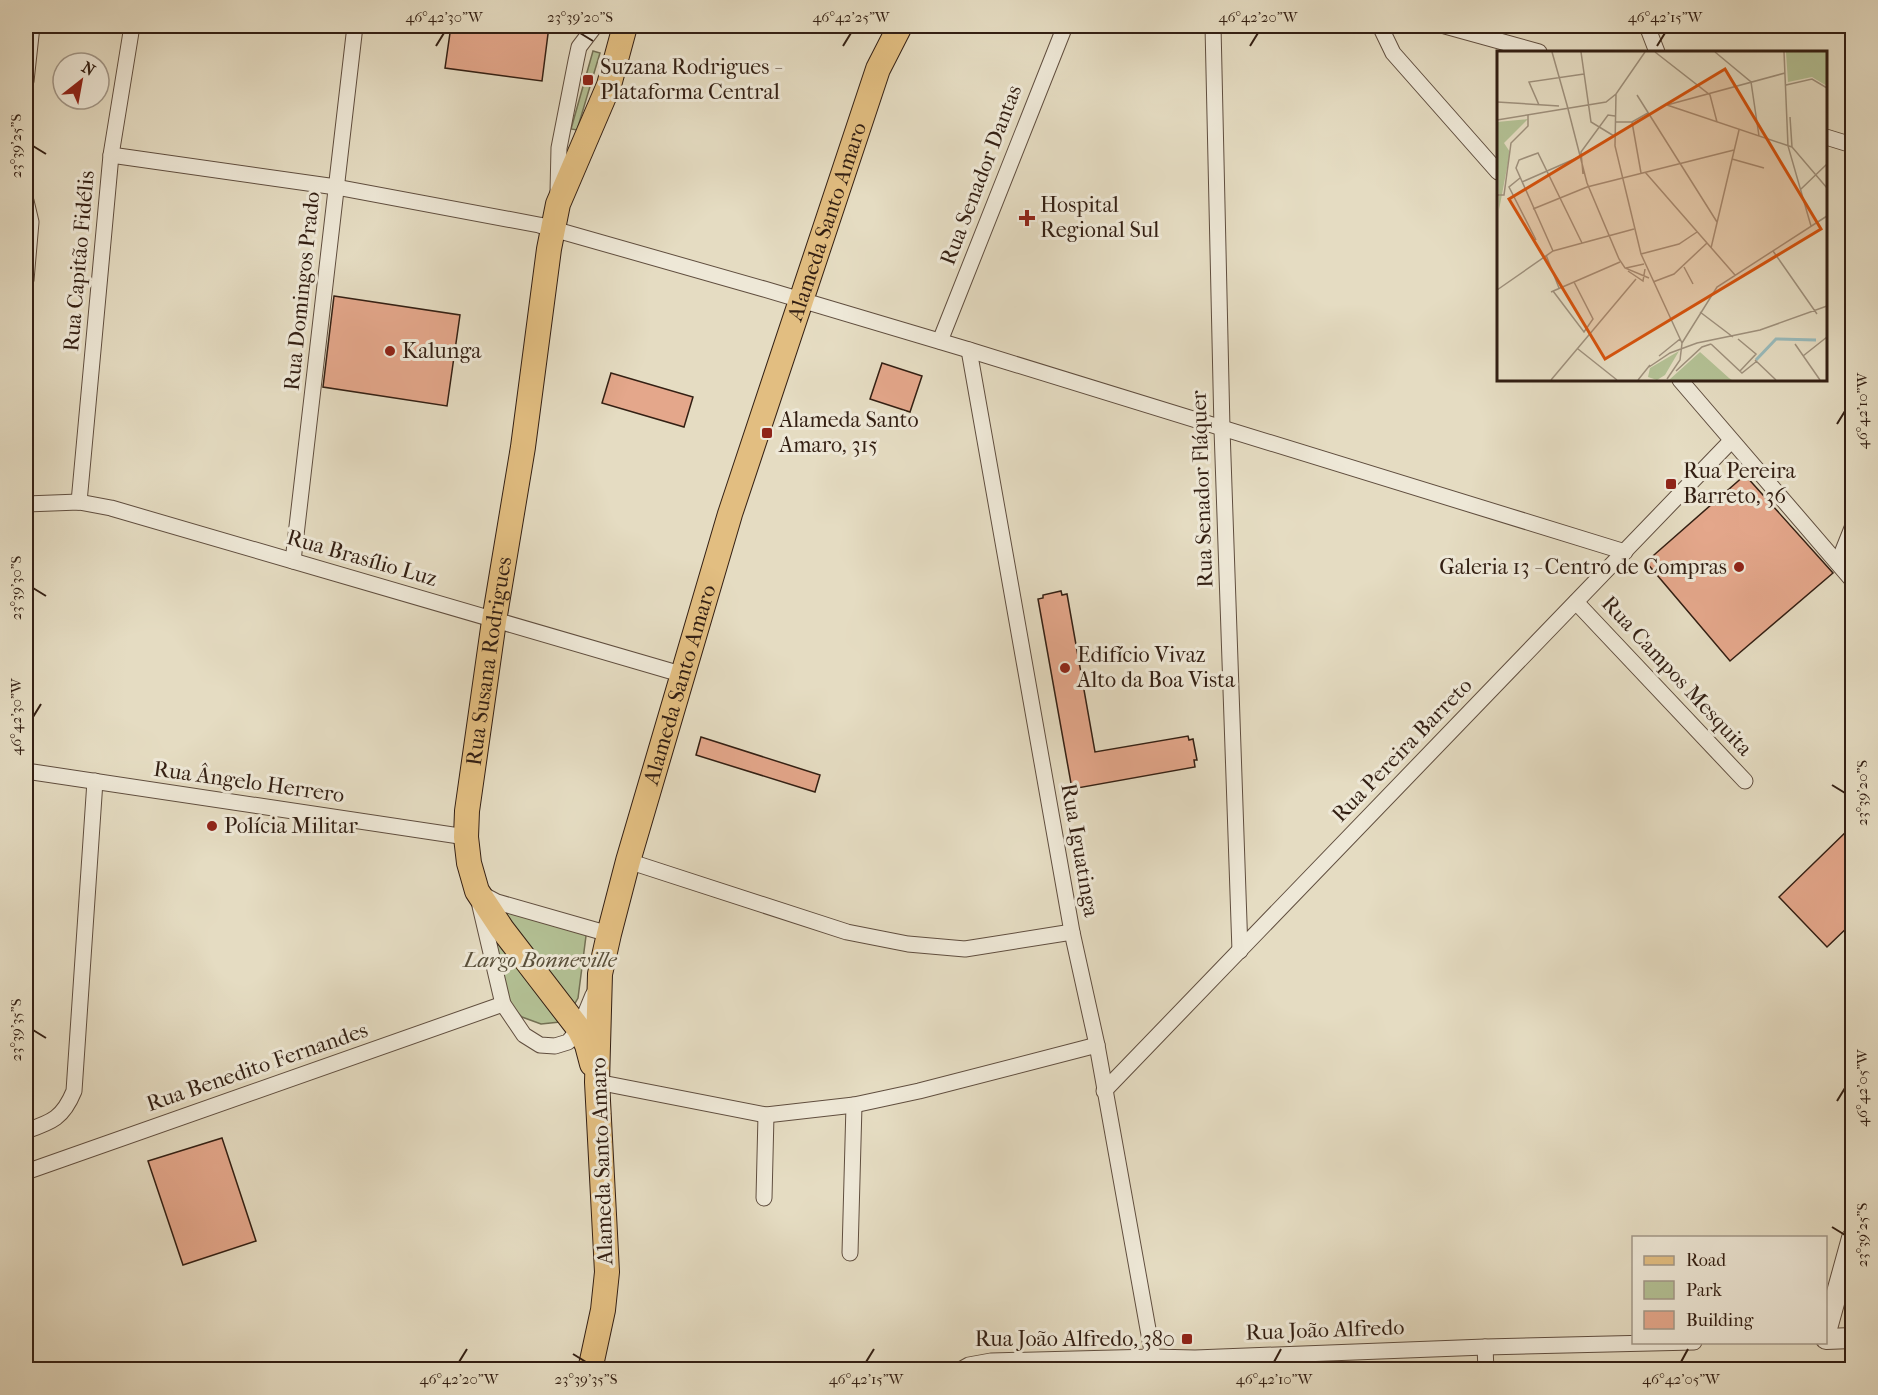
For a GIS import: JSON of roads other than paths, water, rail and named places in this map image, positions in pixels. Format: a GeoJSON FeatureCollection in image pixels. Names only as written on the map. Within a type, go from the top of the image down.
{"type":"FeatureCollection","features":[{"type":"Feature","properties":{"kind":"main road","name":"Rua Susana Rodrigues"},"geometry":{"type":"LineString","coordinates":[[597,1082],[587,1046],[579,1029],[502,929],[477,891],[469,862],[466,837],[467,810],[494,621],[523,447],[558,204],[609,85],[624,26]]}},
{"type":"Feature","properties":{"kind":"main road","name":"Alameda Santo Amaro"},"geometry":{"type":"LineString","coordinates":[[590,1370],[603,1310],[607,1272],[597,1082],[600,974],[609,934],[628,861],[733,504],[878,69],[900,26]]}},
{"type":"Feature","properties":{"kind":"street"},"geometry":{"type":"LineString","coordinates":[[26,81],[32,26]]}},
{"type":"Feature","properties":{"kind":"street","name":"Rua Capitão Fidélis"},"geometry":{"type":"LineString","coordinates":[[79,502],[111,155],[132,26]]}},
{"type":"Feature","properties":{"kind":"street","name":"Rua Domingos Prado"},"geometry":{"type":"LineString","coordinates":[[294,561],[355,26]]}},
{"type":"Feature","properties":{"kind":"street","name":"Rua Susana Rodrigues"},"geometry":{"type":"LineString","coordinates":[[558,204],[559,148],[569,90],[579,47],[596,26]]}},
{"type":"Feature","properties":{"kind":"street","name":"Rua Senador Dantas"},"geometry":{"type":"LineString","coordinates":[[940,341],[1015,147],[1065,26]]}},
{"type":"Feature","properties":{"kind":"street","name":"Rua Senador Fláquer"},"geometry":{"type":"LineString","coordinates":[[1213,26],[1222,429],[1240,951]]}},
{"type":"Feature","properties":{"kind":"street"},"geometry":{"type":"LineString","coordinates":[[1380,26],[1393,53],[1497,171]]}},
{"type":"Feature","properties":{"kind":"street"},"geometry":{"type":"LineString","coordinates":[[1445,26],[1535,51]]}},
{"type":"Feature","properties":{"kind":"street"},"geometry":{"type":"LineString","coordinates":[[1647,26],[1657,51]]}},
{"type":"Feature","properties":{"kind":"street"},"geometry":{"type":"LineString","coordinates":[[1827,137],[1852,145]]}},
{"type":"Feature","properties":{"kind":"street"},"geometry":{"type":"LineString","coordinates":[[111,155],[336,187],[539,225],[940,341],[1625,552]]}},
{"type":"Feature","properties":{"kind":"street"},"geometry":{"type":"LineString","coordinates":[[26,201],[31,222],[26,279]]}},
{"type":"Feature","properties":{"kind":"street","name":"Rua Iguatinga"},"geometry":{"type":"LineString","coordinates":[[969,350],[1072,932],[1096,1045],[1153,1357]]}},
{"type":"Feature","properties":{"kind":"street"},"geometry":{"type":"LineString","coordinates":[[1681,381],[1852,580]]}},
{"type":"Feature","properties":{"kind":"street","name":"Rua Pereira Barreto"},"geometry":{"type":"LineString","coordinates":[[1104,1091],[1731,441]]}},
{"type":"Feature","properties":{"kind":"street","name":"Rua Brasílio Luz"},"geometry":{"type":"LineString","coordinates":[[26,504],[79,502],[111,508],[684,675]]}},
{"type":"Feature","properties":{"kind":"street"},"geometry":{"type":"LineString","coordinates":[[1838,563],[1852,528]]}},
{"type":"Feature","properties":{"kind":"street","name":"Rua Campos Mesquita"},"geometry":{"type":"LineString","coordinates":[[1576,602],[1745,781]]}},
{"type":"Feature","properties":{"kind":"street","name":"Rua Ângelo Herrero"},"geometry":{"type":"LineString","coordinates":[[26,771],[466,837]]}},
{"type":"Feature","properties":{"kind":"street"},"geometry":{"type":"LineString","coordinates":[[26,1131],[56,1120],[68,1106],[74,1091],[95,781]]}},
{"type":"Feature","properties":{"kind":"street"},"geometry":{"type":"LineString","coordinates":[[628,861],[847,932],[908,944],[965,949],[1072,932]]}},
{"type":"Feature","properties":{"kind":"street"},"geometry":{"type":"LineString","coordinates":[[477,891],[497,902],[609,934]]}},
{"type":"Feature","properties":{"kind":"street"},"geometry":{"type":"LineString","coordinates":[[477,891],[503,1004],[524,1035],[540,1045],[555,1046],[568,1042],[579,1029],[588,1010],[600,974]]}},
{"type":"Feature","properties":{"kind":"street","name":"Rua Benedito Fernandes"},"geometry":{"type":"LineString","coordinates":[[26,1172],[503,1004]]}},
{"type":"Feature","properties":{"kind":"street"},"geometry":{"type":"LineString","coordinates":[[597,1082],[766,1115],[854,1105],[919,1091],[1096,1045]]}},
{"type":"Feature","properties":{"kind":"street"},"geometry":{"type":"LineString","coordinates":[[850,1252],[854,1105]]}},
{"type":"Feature","properties":{"kind":"street"},"geometry":{"type":"LineString","coordinates":[[764,1198],[766,1115]]}},
{"type":"Feature","properties":{"kind":"street"},"geometry":{"type":"LineString","coordinates":[[1827,1328],[1852,1238]]}},
{"type":"Feature","properties":{"kind":"street"},"geometry":{"type":"LineString","coordinates":[[1827,1339],[1852,1338]]}},
{"type":"Feature","properties":{"kind":"street","name":"Rua João Alfredo"},"geometry":{"type":"LineString","coordinates":[[960,1370],[969,1365],[991,1361],[1195,1358],[1632,1343]]}},
{"type":"Feature","properties":{"kind":"street"},"geometry":{"type":"LineString","coordinates":[[1485,1347],[1486,1370]]}},
{"type":"Feature","properties":{"kind":"place","name":"Suzana Rodrigues - Plataforma Central"},"geometry":{"type":"Point","coordinates":[588,80]}},
{"type":"Feature","properties":{"kind":"place","name":"Hospital Regional Sul"},"geometry":{"type":"Point","coordinates":[1027,218]}},
{"type":"Feature","properties":{"kind":"place","name":"Kalunga"},"geometry":{"type":"Point","coordinates":[390,351]}},
{"type":"Feature","properties":{"kind":"place","name":"Alameda Santo Amaro, 315"},"geometry":{"type":"Point","coordinates":[767,433]}},
{"type":"Feature","properties":{"kind":"place","name":"Rua Pereira Barreto, 36"},"geometry":{"type":"Point","coordinates":[1671,484]}},
{"type":"Feature","properties":{"kind":"place","name":"Galeria 13 - Centro de Compras"},"geometry":{"type":"Point","coordinates":[1739,567]}},
{"type":"Feature","properties":{"kind":"place","name":"Edifício Vivaz Alto da Boa Vista"},"geometry":{"type":"Point","coordinates":[1065,668]}},
{"type":"Feature","properties":{"kind":"place","name":"Polícia Militar"},"geometry":{"type":"Point","coordinates":[212,826]}},
{"type":"Feature","properties":{"kind":"place","name":"Rua João Alfredo, 380"},"geometry":{"type":"Point","coordinates":[1187,1339]}},
{"type":"Feature","properties":{"kind":"park label","name":"Largo Bonneville"},"geometry":{"type":"Point","coordinates":[540,960]}}]}
